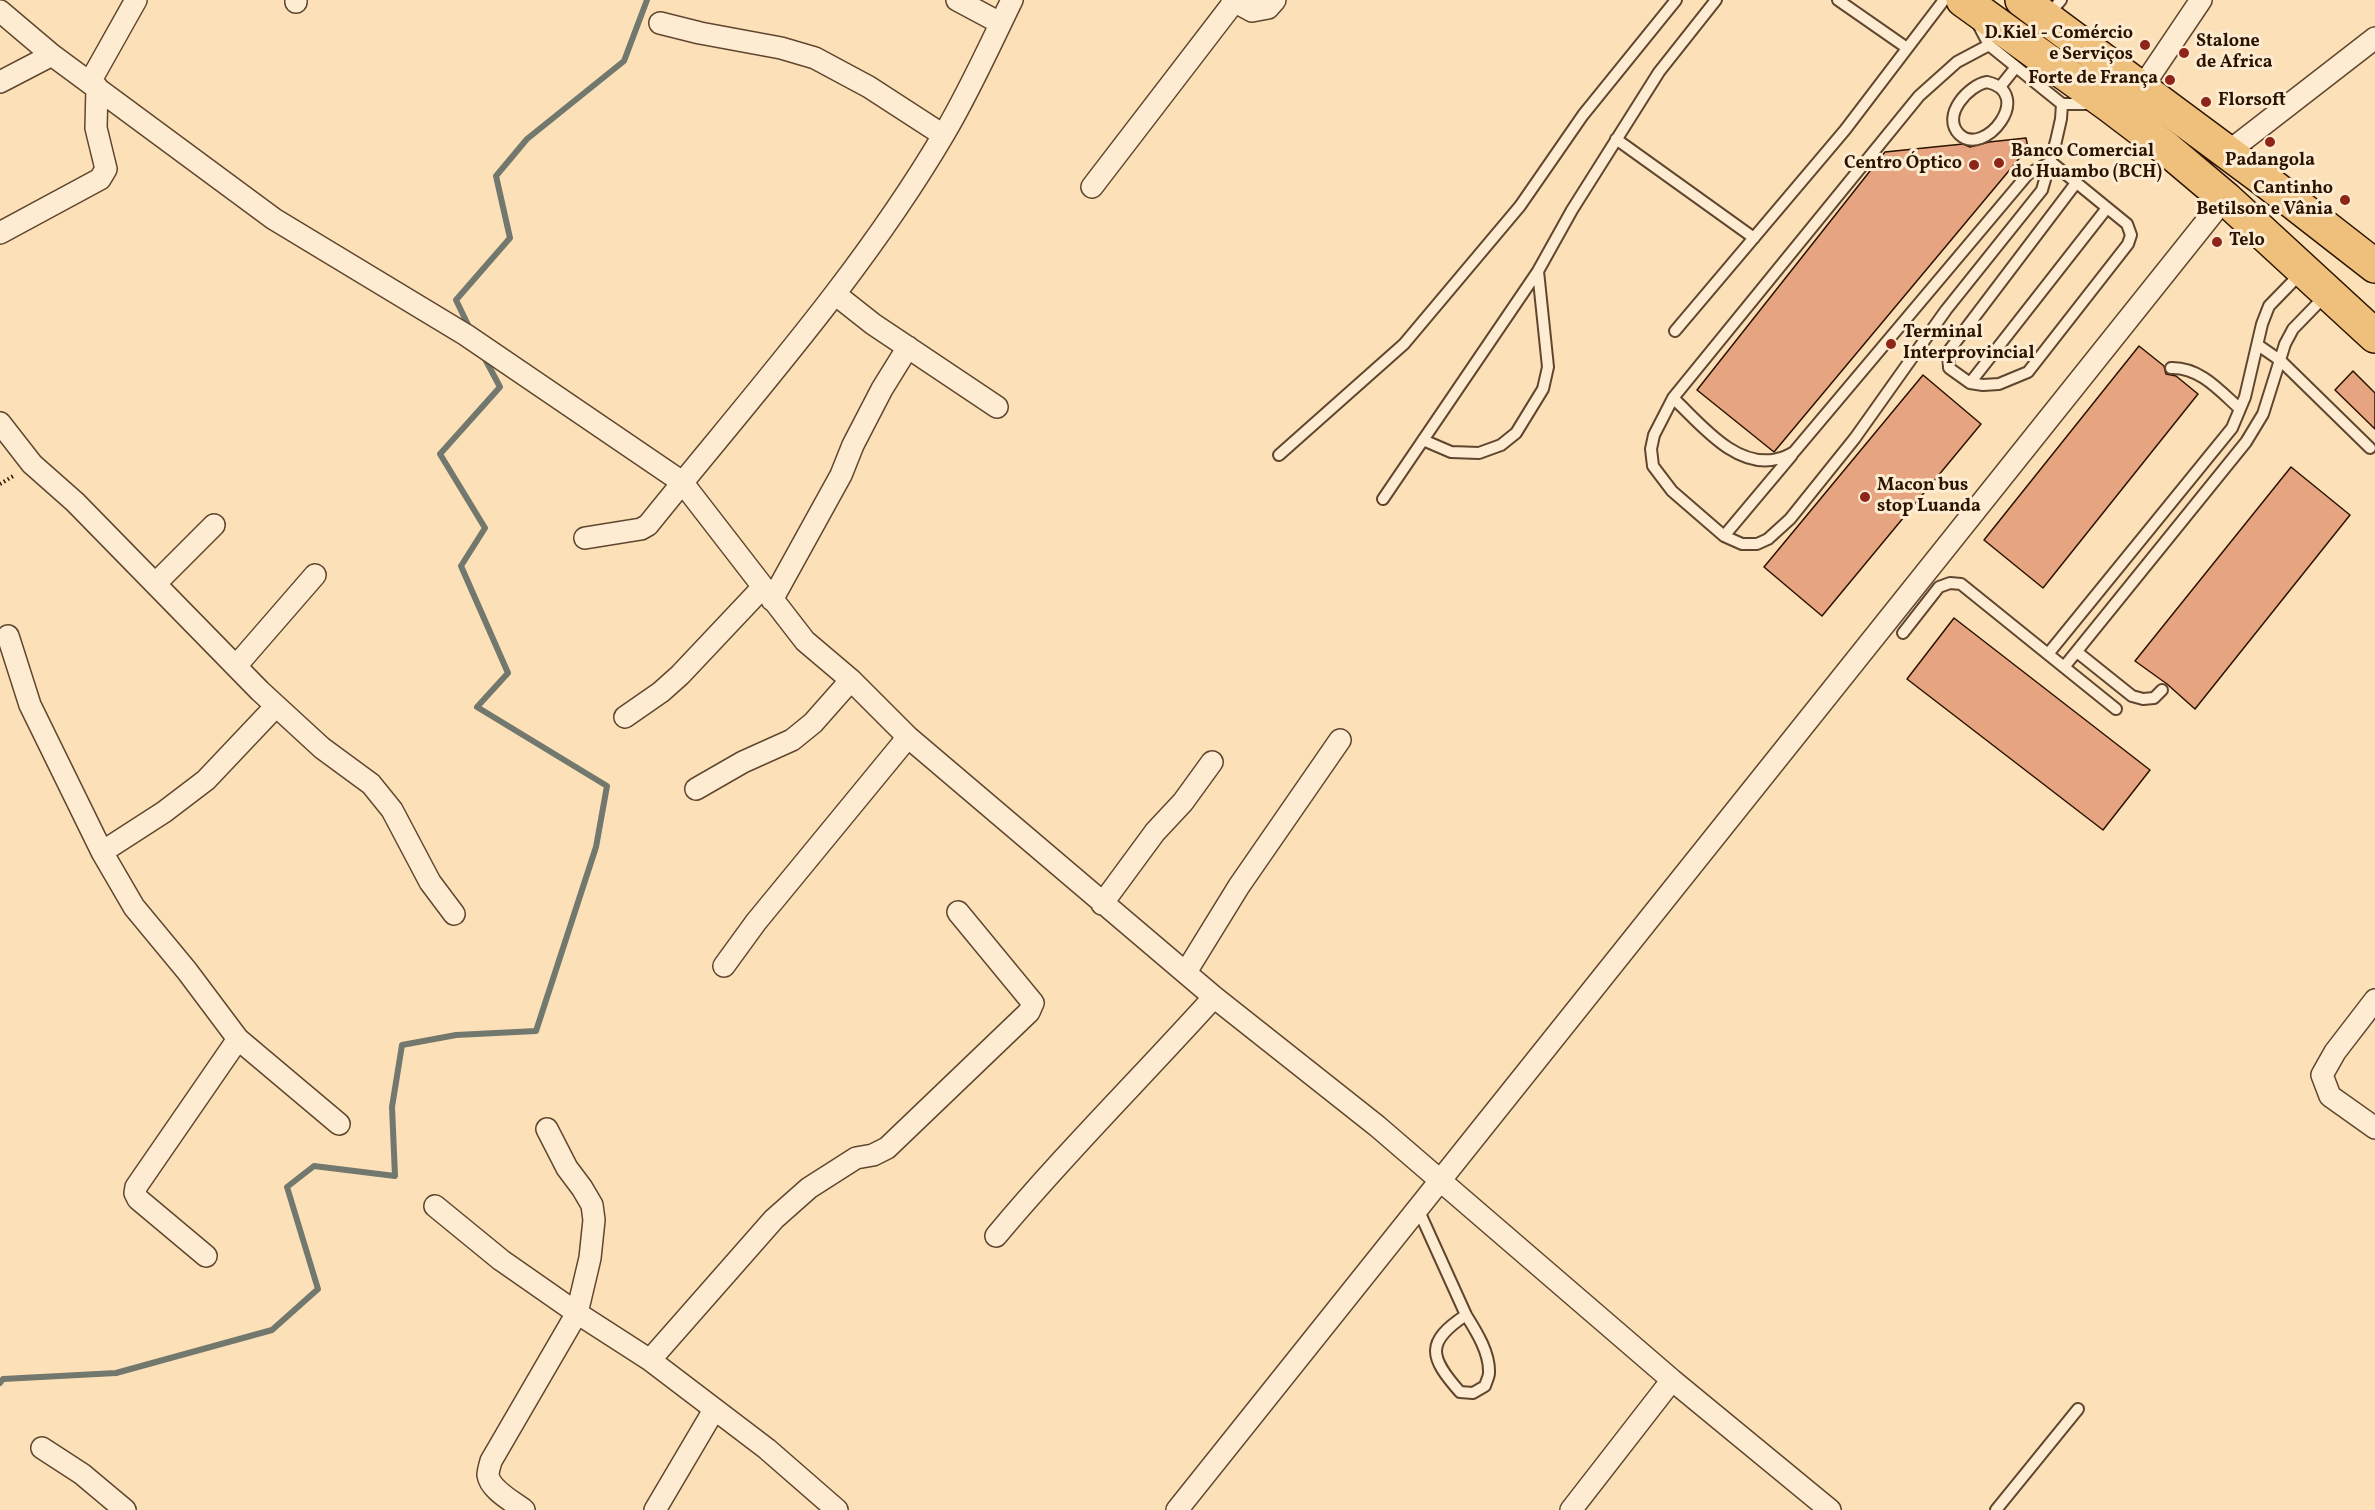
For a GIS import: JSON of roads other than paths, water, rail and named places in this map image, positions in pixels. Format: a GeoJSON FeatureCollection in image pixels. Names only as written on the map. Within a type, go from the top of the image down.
{"type":"FeatureCollection","features":[{"type":"Feature","properties":{"kind":"main road"},"geometry":{"type":"LineString","coordinates":[[1958,1],[2109,105],[2225,198],[2375,336]]}},
{"type":"Feature","properties":{"kind":"main road"},"geometry":{"type":"LineString","coordinates":[[2043,6],[2141,88],[2375,266]]}},
{"type":"Feature","properties":{"kind":"street"},"geometry":{"type":"LineString","coordinates":[[0,232],[100,179],[106,170],[96,128],[94,84],[136,0]]}},
{"type":"Feature","properties":{"kind":"street"},"geometry":{"type":"LineString","coordinates":[[957,0],[1000,23]]}},
{"type":"Feature","properties":{"kind":"street"},"geometry":{"type":"LineString","coordinates":[[585,538],[641,529],[648,525],[835,294],[943,135],[975,78],[1012,0]]}},
{"type":"Feature","properties":{"kind":"street"},"geometry":{"type":"LineString","coordinates":[[1092,187],[1233,1],[1252,11],[1260,11],[1268,8],[1275,0]]}},
{"type":"Feature","properties":{"kind":"street"},"geometry":{"type":"LineString","coordinates":[[2141,88],[2201,0]]}},
{"type":"Feature","properties":{"kind":"street"},"geometry":{"type":"LineString","coordinates":[[0,11],[52,55],[274,219],[466,335],[682,482],[805,641],[851,680],[908,737],[1102,904],[1214,997],[1377,1126],[1672,1380],[1830,1510]]}},
{"type":"Feature","properties":{"kind":"street"},"geometry":{"type":"LineString","coordinates":[[660,22],[700,33],[781,48],[815,58],[869,87],[943,135]]}},
{"type":"Feature","properties":{"kind":"street"},"geometry":{"type":"LineString","coordinates":[[2228,152],[2375,38]]}},
{"type":"Feature","properties":{"kind":"street"},"geometry":{"type":"LineString","coordinates":[[0,82],[52,55]]}},
{"type":"Feature","properties":{"kind":"street"},"geometry":{"type":"LineString","coordinates":[[1177,1510],[2225,198]]}},
{"type":"Feature","properties":{"kind":"street"},"geometry":{"type":"LineString","coordinates":[[835,294],[997,407]]}},
{"type":"Feature","properties":{"kind":"street"},"geometry":{"type":"LineString","coordinates":[[625,717],[661,692],[768,594],[836,486],[853,445],[882,389],[908,347]]}},
{"type":"Feature","properties":{"kind":"street"},"geometry":{"type":"LineString","coordinates":[[0,423],[32,464],[75,502],[276,706],[322,748],[371,784],[392,810],[430,882],[454,914]]}},
{"type":"Feature","properties":{"kind":"street"},"geometry":{"type":"LineString","coordinates":[[156,583],[214,525]]}},
{"type":"Feature","properties":{"kind":"street"},"geometry":{"type":"LineString","coordinates":[[236,666],[315,575]]}},
{"type":"Feature","properties":{"kind":"street"},"geometry":{"type":"LineString","coordinates":[[8,636],[30,705],[102,852],[134,907],[238,1038],[339,1124]]}},
{"type":"Feature","properties":{"kind":"street"},"geometry":{"type":"LineString","coordinates":[[696,789],[743,762],[792,740],[813,723],[851,680]]}},
{"type":"Feature","properties":{"kind":"street"},"geometry":{"type":"LineString","coordinates":[[102,852],[164,812],[206,780],[276,706]]}},
{"type":"Feature","properties":{"kind":"street"},"geometry":{"type":"LineString","coordinates":[[724,966],[777,896],[908,737]]}},
{"type":"Feature","properties":{"kind":"street"},"geometry":{"type":"LineString","coordinates":[[1186,972],[1239,886],[1340,740]]}},
{"type":"Feature","properties":{"kind":"street"},"geometry":{"type":"LineString","coordinates":[[1102,904],[1155,832],[1183,802],[1212,762]]}},
{"type":"Feature","properties":{"kind":"street"},"geometry":{"type":"LineString","coordinates":[[650,1360],[774,1220],[809,1188],[856,1158],[873,1155],[887,1148],[1029,1012],[1034,1003],[958,912]]}},
{"type":"Feature","properties":{"kind":"street"},"geometry":{"type":"LineString","coordinates":[[996,1236],[1073,1147],[1157,1061],[1214,997]]}},
{"type":"Feature","properties":{"kind":"street"},"geometry":{"type":"LineString","coordinates":[[2375,1000],[2335,1052],[2322,1075],[2330,1096],[2375,1128]]}},
{"type":"Feature","properties":{"kind":"street"},"geometry":{"type":"LineString","coordinates":[[206,1256],[138,1199],[135,1193],[136,1187],[238,1038]]}},
{"type":"Feature","properties":{"kind":"street"},"geometry":{"type":"LineString","coordinates":[[524,1510],[491,1482],[488,1475],[491,1461],[577,1313],[590,1258],[594,1220],[592,1205],[567,1168],[547,1129]]}},
{"type":"Feature","properties":{"kind":"street"},"geometry":{"type":"LineString","coordinates":[[435,1206],[501,1260],[650,1360],[767,1449],[837,1510]]}},
{"type":"Feature","properties":{"kind":"street"},"geometry":{"type":"LineString","coordinates":[[1571,1510],[1672,1380]]}},
{"type":"Feature","properties":{"kind":"street"},"geometry":{"type":"LineString","coordinates":[[655,1510],[714,1410]]}},
{"type":"Feature","properties":{"kind":"street"},"geometry":{"type":"LineString","coordinates":[[42,1448],[82,1474],[125,1510]]}},
{"type":"Feature","properties":{"kind":"lane"},"geometry":{"type":"LineString","coordinates":[[1279,455],[1404,344],[1520,206],[1583,115],[1676,0]]}},
{"type":"Feature","properties":{"kind":"lane"},"geometry":{"type":"LineString","coordinates":[[1383,498],[1538,271],[1572,210],[1659,72],[1716,0]]}},
{"type":"Feature","properties":{"kind":"lane"},"geometry":{"type":"LineString","coordinates":[[1839,0],[1907,48]]}},
{"type":"Feature","properties":{"kind":"lane"},"geometry":{"type":"LineString","coordinates":[[1675,331],[1845,130],[1907,48],[1958,1],[1989,45],[2062,104],[2109,105]]}},
{"type":"Feature","properties":{"kind":"lane"},"geometry":{"type":"LineString","coordinates":[[1989,45],[1957,62],[1919,96],[1673,398],[1654,435],[1653,466],[1672,491],[1724,536],[1742,544],[1756,544],[1768,539],[1790,519],[1855,438],[1946,310],[2042,190],[2061,119],[2062,104]]}},
{"type":"Feature","properties":{"kind":"lane"},"geometry":{"type":"LineString","coordinates":[[2000,87],[2016,67]]}},
{"type":"Feature","properties":{"kind":"lane"},"geometry":{"type":"LineString","coordinates":[[1987,82],[2000,87],[2005,92],[2008,105],[2002,118],[1990,133],[1977,140],[1970,140],[1958,133],[1954,127],[1953,113],[1974,86],[1987,82]]}},
{"type":"Feature","properties":{"kind":"lane"},"geometry":{"type":"LineString","coordinates":[[1616,139],[1754,238]]}},
{"type":"Feature","properties":{"kind":"lane"},"geometry":{"type":"LineString","coordinates":[[1724,536],[2028,174],[2050,162]]}},
{"type":"Feature","properties":{"kind":"lane"},"geometry":{"type":"LineString","coordinates":[[2050,162],[2127,224],[2131,235],[2128,244],[2028,372],[1999,384],[1970,383],[1949,368],[1948,352],[2076,183]]}},
{"type":"Feature","properties":{"kind":"lane"},"geometry":{"type":"LineString","coordinates":[[1970,383],[2107,208]]}},
{"type":"Feature","properties":{"kind":"lane"},"geometry":{"type":"LineString","coordinates":[[2048,654],[2232,428],[2246,397],[2269,306],[2304,270]]}},
{"type":"Feature","properties":{"kind":"lane"},"geometry":{"type":"LineString","coordinates":[[1423,440],[1451,452],[1479,453],[1501,445],[1516,433],[1543,389],[1548,367],[1538,271]]}},
{"type":"Feature","properties":{"kind":"lane"},"geometry":{"type":"LineString","coordinates":[[2064,667],[2246,442],[2263,414],[2285,344],[2294,328],[2329,292]]}},
{"type":"Feature","properties":{"kind":"lane"},"geometry":{"type":"LineString","coordinates":[[2258,345],[2281,361],[2370,448]]}},
{"type":"Feature","properties":{"kind":"lane"},"geometry":{"type":"LineString","coordinates":[[2171,368],[2184,367],[2198,373],[2240,409]]}},
{"type":"Feature","properties":{"kind":"lane"},"geometry":{"type":"LineString","coordinates":[[1673,398],[1727,448],[1755,459],[1776,459],[1794,453]]}},
{"type":"Feature","properties":{"kind":"lane"},"geometry":{"type":"LineString","coordinates":[[1903,633],[1939,587],[1950,583],[1962,584],[2116,709]]}},
{"type":"Feature","properties":{"kind":"lane"},"geometry":{"type":"LineString","coordinates":[[2077,652],[2132,696],[2143,699],[2154,698],[2162,690]]}},
{"type":"Feature","properties":{"kind":"lane"},"geometry":{"type":"LineString","coordinates":[[1418,1209],[1485,1353],[1489,1372],[1485,1386],[1473,1393],[1460,1392],[1448,1378],[1438,1360],[1435,1346],[1440,1334],[1466,1315]]}},
{"type":"Feature","properties":{"kind":"lane"},"geometry":{"type":"LineString","coordinates":[[1996,1510],[2078,1409]]}},
{"type":"Feature","properties":{"kind":"waterway"},"geometry":{"type":"LineString","coordinates":[[470,329],[456,300],[510,238],[496,176],[527,139],[624,61],[647,0]]}},
{"type":"Feature","properties":{"kind":"waterway"},"geometry":{"type":"LineString","coordinates":[[0,1383],[3,1379],[116,1373],[272,1330],[318,1289],[287,1187],[314,1166],[395,1176],[392,1107],[402,1045],[456,1035],[536,1031],[596,847],[607,786],[477,707],[508,673],[461,566],[485,528],[440,454],[500,387],[484,357]]}},
{"type":"Feature","properties":{"kind":"place","name":"D.Kiel - Comércio e Serviços"},"geometry":{"type":"Point","coordinates":[2145,45]}},
{"type":"Feature","properties":{"kind":"place","name":"Stalone de Africa"},"geometry":{"type":"Point","coordinates":[2184,53]}},
{"type":"Feature","properties":{"kind":"place","name":"Forte de França"},"geometry":{"type":"Point","coordinates":[2170,80]}},
{"type":"Feature","properties":{"kind":"place","name":"Florsoft"},"geometry":{"type":"Point","coordinates":[2206,102]}},
{"type":"Feature","properties":{"kind":"place","name":"Padangola"},"geometry":{"type":"Point","coordinates":[2270,142]}},
{"type":"Feature","properties":{"kind":"place","name":"Banco Comercial do Huambo (BCH)"},"geometry":{"type":"Point","coordinates":[1999,163]}},
{"type":"Feature","properties":{"kind":"place","name":"Centro Óptico"},"geometry":{"type":"Point","coordinates":[1974,165]}},
{"type":"Feature","properties":{"kind":"place","name":"Cantinho Betilson e Vânia"},"geometry":{"type":"Point","coordinates":[2345,200]}},
{"type":"Feature","properties":{"kind":"place","name":"Telo"},"geometry":{"type":"Point","coordinates":[2217,242]}},
{"type":"Feature","properties":{"kind":"place","name":"Terminal Interprovincial"},"geometry":{"type":"Point","coordinates":[1891,344]}},
{"type":"Feature","properties":{"kind":"place","name":"Macon bus stop Luanda"},"geometry":{"type":"Point","coordinates":[1865,497]}}]}
